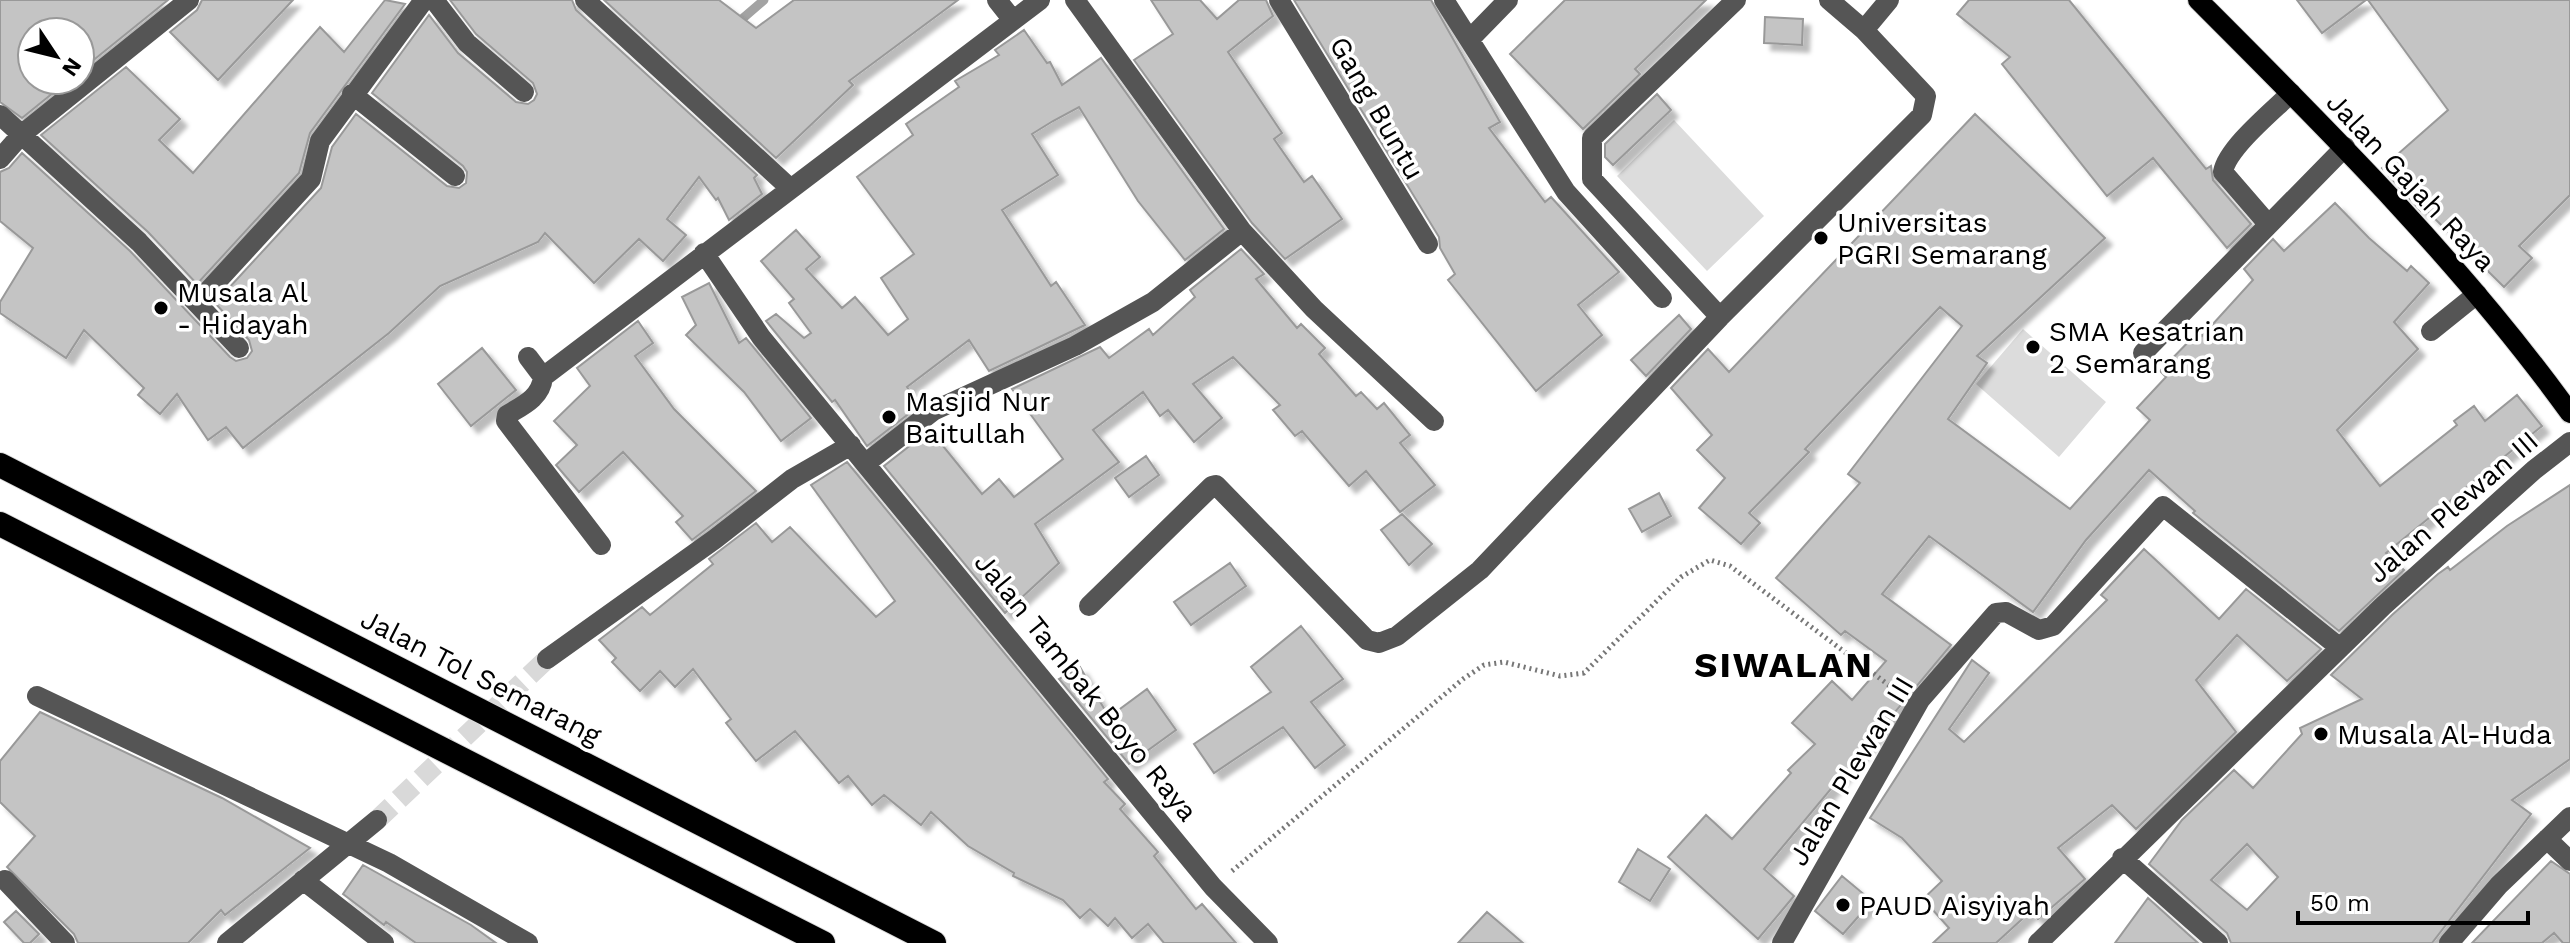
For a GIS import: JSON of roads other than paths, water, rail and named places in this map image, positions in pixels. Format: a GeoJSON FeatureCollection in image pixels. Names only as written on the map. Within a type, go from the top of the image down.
{"type":"FeatureCollection","features":[{"type":"Feature","properties":{"kind":"highway","name":"Jalan Tol Semarang"},"geometry":{"type":"LineString","coordinates":[[0,465],[934,943]]}},
{"type":"Feature","properties":{"kind":"highway"},"geometry":{"type":"LineString","coordinates":[[0,524],[823,943]]}},
{"type":"Feature","properties":{"kind":"main road","name":"Jalan Gajah Raya"},"geometry":{"type":"LineString","coordinates":[[2198,0],[2345,147],[2477,294],[2570,413]]}},
{"type":"Feature","properties":{"kind":"street"},"geometry":{"type":"LineString","coordinates":[[0,159],[21,135],[189,0]]}},
{"type":"Feature","properties":{"kind":"street"},"geometry":{"type":"LineString","coordinates":[[197,303],[311,179],[320,141],[424,0]]}},
{"type":"Feature","properties":{"kind":"street"},"geometry":{"type":"LineString","coordinates":[[434,0],[467,43],[524,92]]}},
{"type":"Feature","properties":{"kind":"street"},"geometry":{"type":"LineString","coordinates":[[585,0],[791,189]]}},
{"type":"Feature","properties":{"kind":"street"},"geometry":{"type":"LineString","coordinates":[[997,0],[1012,19]]}},
{"type":"Feature","properties":{"kind":"street"},"geometry":{"type":"LineString","coordinates":[[601,545],[506,421],[507,415],[539,392],[543,377],[1040,0]]}},
{"type":"Feature","properties":{"kind":"street"},"geometry":{"type":"LineString","coordinates":[[1075,0],[1242,231],[1314,309],[1434,421]]}},
{"type":"Feature","properties":{"kind":"street","name":"Gang Buntu"},"geometry":{"type":"LineString","coordinates":[[1279,0],[1428,244]]}},
{"type":"Feature","properties":{"kind":"street"},"geometry":{"type":"LineString","coordinates":[[1444,0],[1566,192],[1662,298]]}},
{"type":"Feature","properties":{"kind":"street"},"geometry":{"type":"LineString","coordinates":[[1470,39],[1508,0]]}},
{"type":"Feature","properties":{"kind":"street"},"geometry":{"type":"LineString","coordinates":[[1720,317],[1592,179],[1592,138],[1736,0]]}},
{"type":"Feature","properties":{"kind":"street"},"geometry":{"type":"LineString","coordinates":[[1864,30],[1889,0]]}},
{"type":"Feature","properties":{"kind":"street"},"geometry":{"type":"LineString","coordinates":[[1089,606],[1216,485],[1367,640],[1379,643],[1397,636],[1490,560],[1720,317],[1922,115],[1926,96],[1832,1]]}},
{"type":"Feature","properties":{"kind":"street"},"geometry":{"type":"LineString","coordinates":[[2268,224],[2223,172],[2225,162],[2291,93]]}},
{"type":"Feature","properties":{"kind":"street"},"geometry":{"type":"LineString","coordinates":[[352,94],[455,176]]}},
{"type":"Feature","properties":{"kind":"street"},"geometry":{"type":"LineString","coordinates":[[0,115],[139,242],[239,348]]}},
{"type":"Feature","properties":{"kind":"street"},"geometry":{"type":"LineString","coordinates":[[2143,353],[2345,147]]}},
{"type":"Feature","properties":{"kind":"street"},"geometry":{"type":"LineString","coordinates":[[866,463],[933,411],[1051,358],[1153,302],[1242,231]]}},
{"type":"Feature","properties":{"kind":"street","name":"Jalan Tambak Boyo Raya"},"geometry":{"type":"LineString","coordinates":[[704,253],[761,337],[1213,887],[1268,943]]}},
{"type":"Feature","properties":{"kind":"street"},"geometry":{"type":"LineString","coordinates":[[2431,331],[2477,294]]}},
{"type":"Feature","properties":{"kind":"street"},"geometry":{"type":"LineString","coordinates":[[528,357],[543,377]]}},
{"type":"Feature","properties":{"kind":"street","name":"Jalan Plewan III"},"geometry":{"type":"LineString","coordinates":[[2038,943],[2339,647],[2510,491],[2570,442]]}},
{"type":"Feature","properties":{"kind":"street"},"geometry":{"type":"LineString","coordinates":[[547,659],[715,539],[792,479],[851,445]]}},
{"type":"Feature","properties":{"kind":"street","name":"Jalan Plewan III"},"geometry":{"type":"LineString","coordinates":[[1782,943],[1916,706],[1996,613],[2006,612],[2039,630],[2053,626],[2163,506],[2339,647]]}},
{"type":"Feature","properties":{"kind":"street"},"geometry":{"type":"LineString","coordinates":[[37,696],[348,843],[528,943]]}},
{"type":"Feature","properties":{"kind":"street"},"geometry":{"type":"LineString","coordinates":[[2449,943],[2499,885],[2570,817]]}},
{"type":"Feature","properties":{"kind":"street"},"geometry":{"type":"LineString","coordinates":[[227,943],[377,820]]}},
{"type":"Feature","properties":{"kind":"street"},"geometry":{"type":"LineString","coordinates":[[2547,839],[2570,861]]}},
{"type":"Feature","properties":{"kind":"street"},"geometry":{"type":"LineString","coordinates":[[2122,858],[2218,943]]}},
{"type":"Feature","properties":{"kind":"street"},"geometry":{"type":"LineString","coordinates":[[5,880],[65,943]]}},
{"type":"Feature","properties":{"kind":"street"},"geometry":{"type":"LineString","coordinates":[[303,880],[384,943]]}},
{"type":"Feature","properties":{"kind":"waterway"},"geometry":{"type":"LineString","coordinates":[[735,25],[764,0]]}},
{"type":"Feature","properties":{"kind":"tunnel"},"geometry":{"type":"LineString","coordinates":[[377,820],[547,659]]}},
{"type":"Feature","properties":{"kind":"place","name":"Universitas PGRI Semarang"},"geometry":{"type":"Point","coordinates":[1821,238]}},
{"type":"Feature","properties":{"kind":"place","name":"Musala Al - Hidayah"},"geometry":{"type":"Point","coordinates":[161,308]}},
{"type":"Feature","properties":{"kind":"place","name":"SMA Kesatrian 2 Semarang"},"geometry":{"type":"Point","coordinates":[2033,347]}},
{"type":"Feature","properties":{"kind":"place","name":"Masjid Nur Baitullah"},"geometry":{"type":"Point","coordinates":[889,417]}},
{"type":"Feature","properties":{"kind":"place","name":"Musala Al-Huda"},"geometry":{"type":"Point","coordinates":[2321,734]}},
{"type":"Feature","properties":{"kind":"place","name":"PAUD Aisyiyah"},"geometry":{"type":"Point","coordinates":[1843,905]}},
{"type":"Feature","properties":{"kind":"district","name":"SIWALAN"},"geometry":{"type":"Point","coordinates":[1784,665]}}]}
